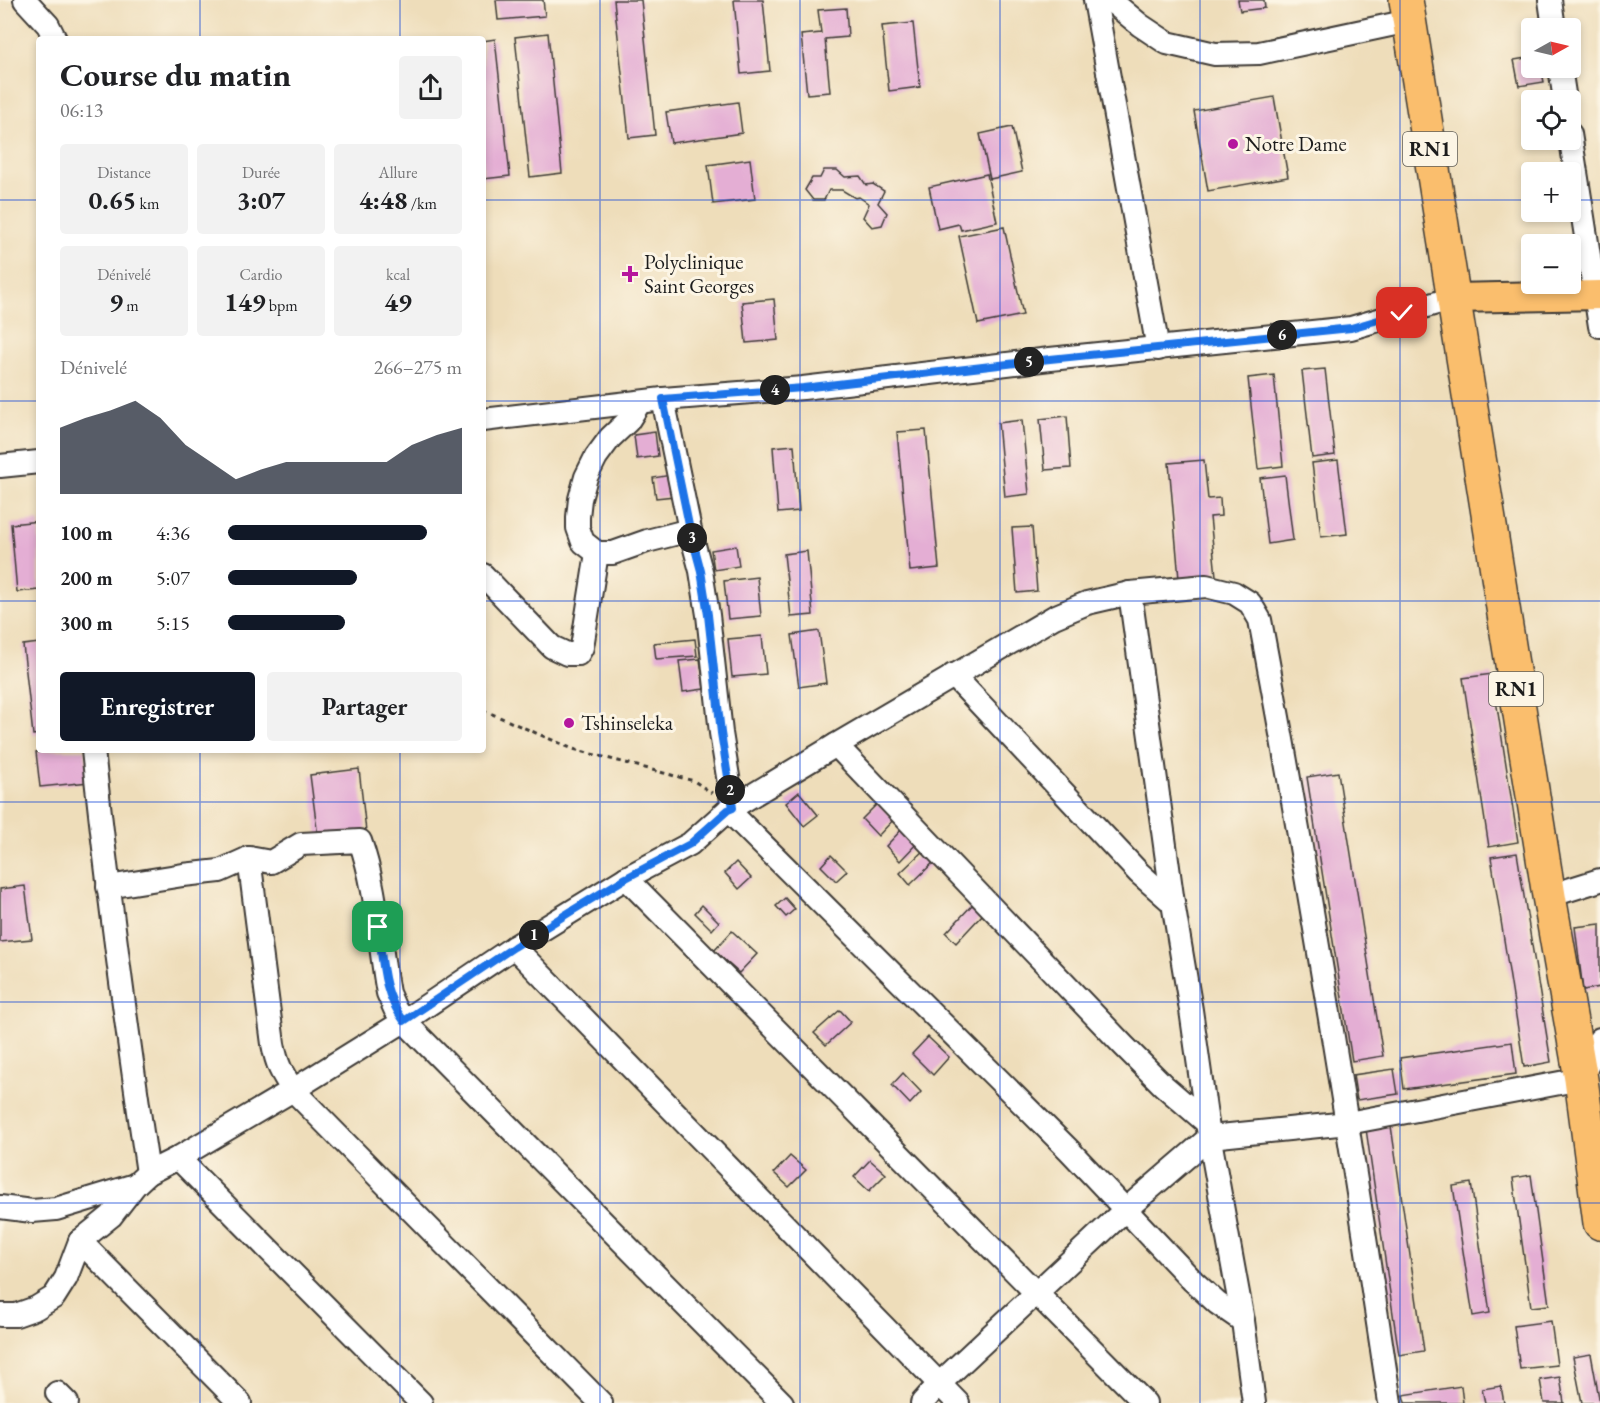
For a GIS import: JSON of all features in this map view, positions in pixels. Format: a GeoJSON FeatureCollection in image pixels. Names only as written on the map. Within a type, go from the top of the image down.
{"type":"FeatureCollection","features":[{"type":"Feature","properties":{"kind":"highway","name":"RN1"},"geometry":{"type":"LineString","coordinates":[[1408,10],[1549,896],[1581,1079],[1600,1223]]}},
{"type":"Feature","properties":{"kind":"main road"},"geometry":{"type":"LineString","coordinates":[[1454,298],[1598,295]]}},
{"type":"Feature","properties":{"kind":"street"},"geometry":{"type":"LineString","coordinates":[[25,0],[48,25],[54,36]]}},
{"type":"Feature","properties":{"kind":"street"},"geometry":{"type":"LineString","coordinates":[[1095,0],[1158,349]]}},
{"type":"Feature","properties":{"kind":"street"},"geometry":{"type":"LineString","coordinates":[[1110,0],[1140,25],[1167,43],[1215,54],[1259,53],[1408,10]]}},
{"type":"Feature","properties":{"kind":"street"},"geometry":{"type":"LineString","coordinates":[[1550,0],[1553,18]]}},
{"type":"Feature","properties":{"kind":"street"},"geometry":{"type":"LineString","coordinates":[[1573,150],[1598,295],[1600,326]]}},
{"type":"Feature","properties":{"kind":"street"},"geometry":{"type":"LineString","coordinates":[[486,420],[663,399],[803,388],[1050,359],[1351,328],[1454,298]]}},
{"type":"Feature","properties":{"kind":"street"},"geometry":{"type":"LineString","coordinates":[[663,399],[690,530],[701,571],[730,809],[1069,1150],[1193,1281],[1217,1303],[1243,1321]]}},
{"type":"Feature","properties":{"kind":"street"},"geometry":{"type":"LineString","coordinates":[[640,402],[628,421],[610,438],[596,457],[586,477],[580,499],[578,528],[583,542],[597,553],[613,553],[690,530]]}},
{"type":"Feature","properties":{"kind":"street"},"geometry":{"type":"LineString","coordinates":[[0,466],[36,462]]}},
{"type":"Feature","properties":{"kind":"street"},"geometry":{"type":"LineString","coordinates":[[486,579],[552,647],[567,654],[578,654],[582,647],[597,553]]}},
{"type":"Feature","properties":{"kind":"street"},"geometry":{"type":"LineString","coordinates":[[0,1208],[32,1211],[56,1209],[142,1179],[404,1021],[514,947],[626,878],[690,844],[730,809],[1054,617],[1087,603],[1130,593],[1206,586],[1234,593],[1250,603],[1260,620],[1294,802],[1348,1123],[1390,1403]]}},
{"type":"Feature","properties":{"kind":"street"},"geometry":{"type":"LineString","coordinates":[[1130,593],[1173,903],[1208,1130],[1243,1321],[1254,1403]]}},
{"type":"Feature","properties":{"kind":"street"},"geometry":{"type":"LineString","coordinates":[[953,675],[1139,873],[1173,903]]}},
{"type":"Feature","properties":{"kind":"street"},"geometry":{"type":"LineString","coordinates":[[836,745],[1124,1046],[1208,1130]]}},
{"type":"Feature","properties":{"kind":"street"},"geometry":{"type":"LineString","coordinates":[[0,1315],[16,1315],[36,1308],[54,1297],[66,1278],[80,1241],[111,1216],[142,1179],[93,753]]}},
{"type":"Feature","properties":{"kind":"street"},"geometry":{"type":"LineString","coordinates":[[108,887],[220,871],[249,858],[271,862],[301,844],[360,841],[366,857],[371,884],[388,993],[395,1009],[404,1021],[782,1403]]}},
{"type":"Feature","properties":{"kind":"street"},"geometry":{"type":"LineString","coordinates":[[249,858],[273,1044],[278,1066],[293,1090],[601,1403]]}},
{"type":"Feature","properties":{"kind":"street"},"geometry":{"type":"LineString","coordinates":[[626,878],[1145,1403]]}},
{"type":"Feature","properties":{"kind":"street"},"geometry":{"type":"LineString","coordinates":[[1549,896],[1600,880]]}},
{"type":"Feature","properties":{"kind":"street"},"geometry":{"type":"LineString","coordinates":[[514,947],[958,1403]]}},
{"type":"Feature","properties":{"kind":"street"},"geometry":{"type":"LineString","coordinates":[[922,1403],[939,1384],[1208,1130],[1348,1123],[1581,1079],[1600,1039]]}},
{"type":"Feature","properties":{"kind":"street"},"geometry":{"type":"LineString","coordinates":[[178,1158],[421,1403]]}},
{"type":"Feature","properties":{"kind":"street"},"geometry":{"type":"LineString","coordinates":[[80,1241],[240,1403]]}},
{"type":"Feature","properties":{"kind":"path"},"geometry":{"type":"LineString","coordinates":[[486,711],[573,749],[694,781],[730,809]]}},
{"type":"Feature","properties":{"kind":"building"},"geometry":{"type":"Polygon","coordinates":[[[496,0],[543,0],[545,16],[498,20],[496,0]]]}},
{"type":"Feature","properties":{"kind":"building"},"geometry":{"type":"Polygon","coordinates":[[[614,0],[641,0],[655,135],[629,138],[614,0]]]}},
{"type":"Feature","properties":{"kind":"building"},"geometry":{"type":"Polygon","coordinates":[[[734,0],[763,0],[770,71],[741,74],[734,0]]]}},
{"type":"Feature","properties":{"kind":"building"},"geometry":{"type":"Polygon","coordinates":[[[1238,0],[1264,0],[1265,8],[1240,11],[1238,0]]]}},
{"type":"Feature","properties":{"kind":"building"},"geometry":{"type":"Polygon","coordinates":[[[846,8],[848,37],[825,39],[830,92],[807,94],[801,35],[821,33],[818,10],[846,8]]]}},
{"type":"Feature","properties":{"kind":"building"},"geometry":{"type":"Polygon","coordinates":[[[913,23],[920,87],[889,91],[882,26],[913,23]]]}},
{"type":"Feature","properties":{"kind":"building"},"geometry":{"type":"Polygon","coordinates":[[[548,33],[562,173],[530,177],[515,37],[548,33]]]}},
{"type":"Feature","properties":{"kind":"building"},"geometry":{"type":"Polygon","coordinates":[[[495,39],[510,176],[486,179],[486,40],[495,39]]]}},
{"type":"Feature","properties":{"kind":"building"},"geometry":{"type":"Polygon","coordinates":[[[1521,59],[1521,78],[1543,78],[1544,82],[1519,86],[1514,60],[1521,59]]]}},
{"type":"Feature","properties":{"kind":"building"},"geometry":{"type":"Polygon","coordinates":[[[1274,97],[1288,177],[1208,191],[1194,111],[1274,97]]]}},
{"type":"Feature","properties":{"kind":"building"},"geometry":{"type":"Polygon","coordinates":[[[738,102],[742,133],[671,143],[666,112],[738,102]]]}},
{"type":"Feature","properties":{"kind":"building"},"geometry":{"type":"Polygon","coordinates":[[[1012,127],[1022,172],[990,179],[980,134],[1012,127]]]}},
{"type":"Feature","properties":{"kind":"building"},"geometry":{"type":"Polygon","coordinates":[[[750,159],[755,199],[713,204],[708,165],[750,159]]]}},
{"type":"Feature","properties":{"kind":"building"},"geometry":{"type":"Polygon","coordinates":[[[824,170],[837,170],[845,177],[860,176],[866,185],[873,184],[884,191],[878,203],[887,213],[882,225],[872,227],[863,217],[869,204],[842,190],[829,190],[824,200],[813,200],[805,190],[812,178],[820,178],[824,170]]]}},
{"type":"Feature","properties":{"kind":"building"},"geometry":{"type":"Polygon","coordinates":[[[987,174],[997,222],[961,230],[959,224],[938,229],[929,187],[987,174]]]}},
{"type":"Feature","properties":{"kind":"building"},"geometry":{"type":"Polygon","coordinates":[[[1004,227],[1023,315],[978,324],[959,236],[1004,227]]]}},
{"type":"Feature","properties":{"kind":"building"},"geometry":{"type":"Polygon","coordinates":[[[774,299],[778,340],[746,343],[742,302],[774,299]]]}},
{"type":"Feature","properties":{"kind":"building"},"geometry":{"type":"Polygon","coordinates":[[[1325,369],[1335,455],[1312,458],[1302,371],[1325,369]]]}},
{"type":"Feature","properties":{"kind":"building"},"geometry":{"type":"Polygon","coordinates":[[[1274,375],[1283,466],[1258,469],[1248,378],[1274,375]]]}},
{"type":"Feature","properties":{"kind":"building"},"geometry":{"type":"Polygon","coordinates":[[[1067,416],[1071,468],[1045,470],[1040,419],[1067,416]]]}},
{"type":"Feature","properties":{"kind":"building"},"geometry":{"type":"Polygon","coordinates":[[[1022,420],[1029,494],[1005,497],[998,423],[1022,420]]]}},
{"type":"Feature","properties":{"kind":"building"},"geometry":{"type":"Polygon","coordinates":[[[926,430],[939,568],[910,571],[897,432],[926,430]]]}},
{"type":"Feature","properties":{"kind":"building"},"geometry":{"type":"Polygon","coordinates":[[[655,432],[658,456],[637,459],[634,435],[655,432]]]}},
{"type":"Feature","properties":{"kind":"building"},"geometry":{"type":"Polygon","coordinates":[[[794,445],[799,511],[778,513],[773,447],[794,445]]]}},
{"type":"Feature","properties":{"kind":"building"},"geometry":{"type":"Polygon","coordinates":[[[1204,460],[1208,499],[1220,498],[1221,516],[1210,517],[1216,576],[1179,579],[1169,463],[1204,460]]]}},
{"type":"Feature","properties":{"kind":"building"},"geometry":{"type":"Polygon","coordinates":[[[1338,460],[1347,534],[1321,537],[1312,463],[1338,460]]]}},
{"type":"Feature","properties":{"kind":"building"},"geometry":{"type":"Polygon","coordinates":[[[671,475],[674,496],[656,498],[653,478],[671,475]]]}},
{"type":"Feature","properties":{"kind":"building"},"geometry":{"type":"Polygon","coordinates":[[[1285,475],[1293,540],[1268,544],[1260,478],[1285,475]]]}},
{"type":"Feature","properties":{"kind":"building"},"geometry":{"type":"Polygon","coordinates":[[[36,521],[36,590],[17,592],[11,524],[36,521]]]}},
{"type":"Feature","properties":{"kind":"building"},"geometry":{"type":"Polygon","coordinates":[[[1032,527],[1037,591],[1017,593],[1012,528],[1032,527]]]}},
{"type":"Feature","properties":{"kind":"building"},"geometry":{"type":"Polygon","coordinates":[[[736,546],[739,566],[714,570],[711,550],[736,546]]]}},
{"type":"Feature","properties":{"kind":"building"},"geometry":{"type":"Polygon","coordinates":[[[807,551],[813,615],[791,617],[784,554],[807,551]]]}},
{"type":"Feature","properties":{"kind":"building"},"geometry":{"type":"Polygon","coordinates":[[[757,577],[761,616],[728,619],[724,581],[757,577]]]}},
{"type":"Feature","properties":{"kind":"building"},"geometry":{"type":"Polygon","coordinates":[[[819,631],[826,683],[799,687],[792,635],[819,631]]]}},
{"type":"Feature","properties":{"kind":"building"},"geometry":{"type":"Polygon","coordinates":[[[762,636],[766,674],[732,677],[728,639],[762,636]]]}},
{"type":"Feature","properties":{"kind":"building"},"geometry":{"type":"Polygon","coordinates":[[[695,639],[697,656],[656,659],[654,643],[695,639]]]}},
{"type":"Feature","properties":{"kind":"building"},"geometry":{"type":"Polygon","coordinates":[[[36,643],[36,734],[33,735],[23,645],[36,643]]]}},
{"type":"Feature","properties":{"kind":"building"},"geometry":{"type":"Polygon","coordinates":[[[700,659],[704,689],[683,692],[679,661],[700,659]]]}},
{"type":"Feature","properties":{"kind":"building"},"geometry":{"type":"Polygon","coordinates":[[[1492,674],[1518,842],[1489,847],[1463,678],[1492,674]]]}},
{"type":"Feature","properties":{"kind":"building"},"geometry":{"type":"Polygon","coordinates":[[[36,753],[85,753],[89,782],[40,787],[36,753]]]}},
{"type":"Feature","properties":{"kind":"building"},"geometry":{"type":"Polygon","coordinates":[[[359,769],[366,831],[318,837],[310,775],[359,769]]]}},
{"type":"Feature","properties":{"kind":"building"},"geometry":{"type":"Polygon","coordinates":[[[1338,772],[1383,1056],[1352,1061],[1307,777],[1338,772]]]}},
{"type":"Feature","properties":{"kind":"building"},"geometry":{"type":"Polygon","coordinates":[[[799,792],[818,815],[804,826],[786,803],[799,792]]]}},
{"type":"Feature","properties":{"kind":"building"},"geometry":{"type":"Polygon","coordinates":[[[878,803],[894,819],[878,836],[862,819],[878,803]]]}},
{"type":"Feature","properties":{"kind":"building"},"geometry":{"type":"Polygon","coordinates":[[[906,825],[920,840],[900,861],[886,846],[906,825]]]}},
{"type":"Feature","properties":{"kind":"building"},"geometry":{"type":"Polygon","coordinates":[[[927,847],[938,858],[910,885],[900,873],[927,847]]]}},
{"type":"Feature","properties":{"kind":"building"},"geometry":{"type":"Polygon","coordinates":[[[1517,853],[1551,1062],[1524,1067],[1491,857],[1517,853]]]}},
{"type":"Feature","properties":{"kind":"building"},"geometry":{"type":"Polygon","coordinates":[[[831,855],[847,871],[836,881],[821,866],[831,855]]]}},
{"type":"Feature","properties":{"kind":"building"},"geometry":{"type":"Polygon","coordinates":[[[736,862],[751,878],[739,889],[725,873],[736,862]]]}},
{"type":"Feature","properties":{"kind":"building"},"geometry":{"type":"Polygon","coordinates":[[[25,886],[32,939],[0,942],[0,889],[25,886]]]}},
{"type":"Feature","properties":{"kind":"building"},"geometry":{"type":"Polygon","coordinates":[[[785,898],[795,909],[786,917],[776,906],[785,898]]]}},
{"type":"Feature","properties":{"kind":"building"},"geometry":{"type":"Polygon","coordinates":[[[702,905],[719,922],[712,930],[695,913],[702,905]]]}},
{"type":"Feature","properties":{"kind":"building"},"geometry":{"type":"Polygon","coordinates":[[[972,905],[983,914],[956,943],[946,933],[972,905]]]}},
{"type":"Feature","properties":{"kind":"building"},"geometry":{"type":"Polygon","coordinates":[[[1600,924],[1600,987],[1583,990],[1575,927],[1600,924]]]}},
{"type":"Feature","properties":{"kind":"building"},"geometry":{"type":"Polygon","coordinates":[[[732,931],[757,954],[739,973],[714,951],[732,931]]]}},
{"type":"Feature","properties":{"kind":"building"},"geometry":{"type":"Polygon","coordinates":[[[840,1010],[851,1022],[826,1045],[814,1033],[840,1010]]]}},
{"type":"Feature","properties":{"kind":"building"},"geometry":{"type":"Polygon","coordinates":[[[928,1037],[949,1057],[933,1075],[912,1054],[928,1037]]]}},
{"type":"Feature","properties":{"kind":"building"},"geometry":{"type":"Polygon","coordinates":[[[1512,1042],[1516,1074],[1404,1089],[1400,1058],[1512,1042]]]}},
{"type":"Feature","properties":{"kind":"building"},"geometry":{"type":"Polygon","coordinates":[[[1394,1069],[1398,1094],[1357,1100],[1353,1075],[1394,1069]]]}},
{"type":"Feature","properties":{"kind":"building"},"geometry":{"type":"Polygon","coordinates":[[[903,1073],[921,1092],[910,1104],[892,1085],[903,1073]]]}},
{"type":"Feature","properties":{"kind":"building"},"geometry":{"type":"Polygon","coordinates":[[[1391,1126],[1424,1351],[1399,1355],[1366,1129],[1391,1126]]]}},
{"type":"Feature","properties":{"kind":"building"},"geometry":{"type":"Polygon","coordinates":[[[790,1156],[806,1170],[789,1187],[774,1173],[790,1156]]]}},
{"type":"Feature","properties":{"kind":"building"},"geometry":{"type":"Polygon","coordinates":[[[870,1160],[886,1174],[869,1191],[854,1177],[870,1160]]]}},
{"type":"Feature","properties":{"kind":"building"},"geometry":{"type":"Polygon","coordinates":[[[1531,1175],[1549,1305],[1531,1307],[1513,1178],[1531,1175]]]}},
{"type":"Feature","properties":{"kind":"building"},"geometry":{"type":"Polygon","coordinates":[[[1471,1183],[1490,1313],[1473,1316],[1453,1186],[1471,1183]]]}},
{"type":"Feature","properties":{"kind":"building"},"geometry":{"type":"Polygon","coordinates":[[[1551,1321],[1557,1365],[1520,1369],[1514,1326],[1551,1321]]]}},
{"type":"Feature","properties":{"kind":"building"},"geometry":{"type":"Polygon","coordinates":[[[1591,1354],[1600,1403],[1582,1403],[1573,1357],[1591,1354]]]}},
{"type":"Feature","properties":{"kind":"building"},"geometry":{"type":"Polygon","coordinates":[[[1560,1377],[1564,1403],[1544,1403],[1540,1380],[1560,1377]]]}},
{"type":"Feature","properties":{"kind":"building"},"geometry":{"type":"Polygon","coordinates":[[[1461,1386],[1463,1403],[1405,1403],[1403,1395],[1461,1386]]]}},
{"type":"Feature","properties":{"kind":"building"},"geometry":{"type":"Polygon","coordinates":[[[1501,1386],[1504,1403],[1485,1403],[1482,1389],[1501,1386]]]}},
{"type":"Feature","properties":{"kind":"place","name":"Notre Dame"},"geometry":{"type":"Point","coordinates":[1233,144]}},
{"type":"Feature","properties":{"kind":"place","name":"Polyclinique Saint Georges"},"geometry":{"type":"Point","coordinates":[630,274]}},
{"type":"Feature","properties":{"kind":"place","name":"Tshinseleka"},"geometry":{"type":"Point","coordinates":[569,723]}},
{"type":"Feature","properties":{"kind":"route"},"geometry":{"type":"LineString","coordinates":[[378,927],[388,993],[395,1009],[404,1021],[570,912],[626,878],[690,844],[733,808],[721,733],[701,571],[690,530],[663,399],[803,388],[1050,359],[1351,328],[1402,313]]}}]}
